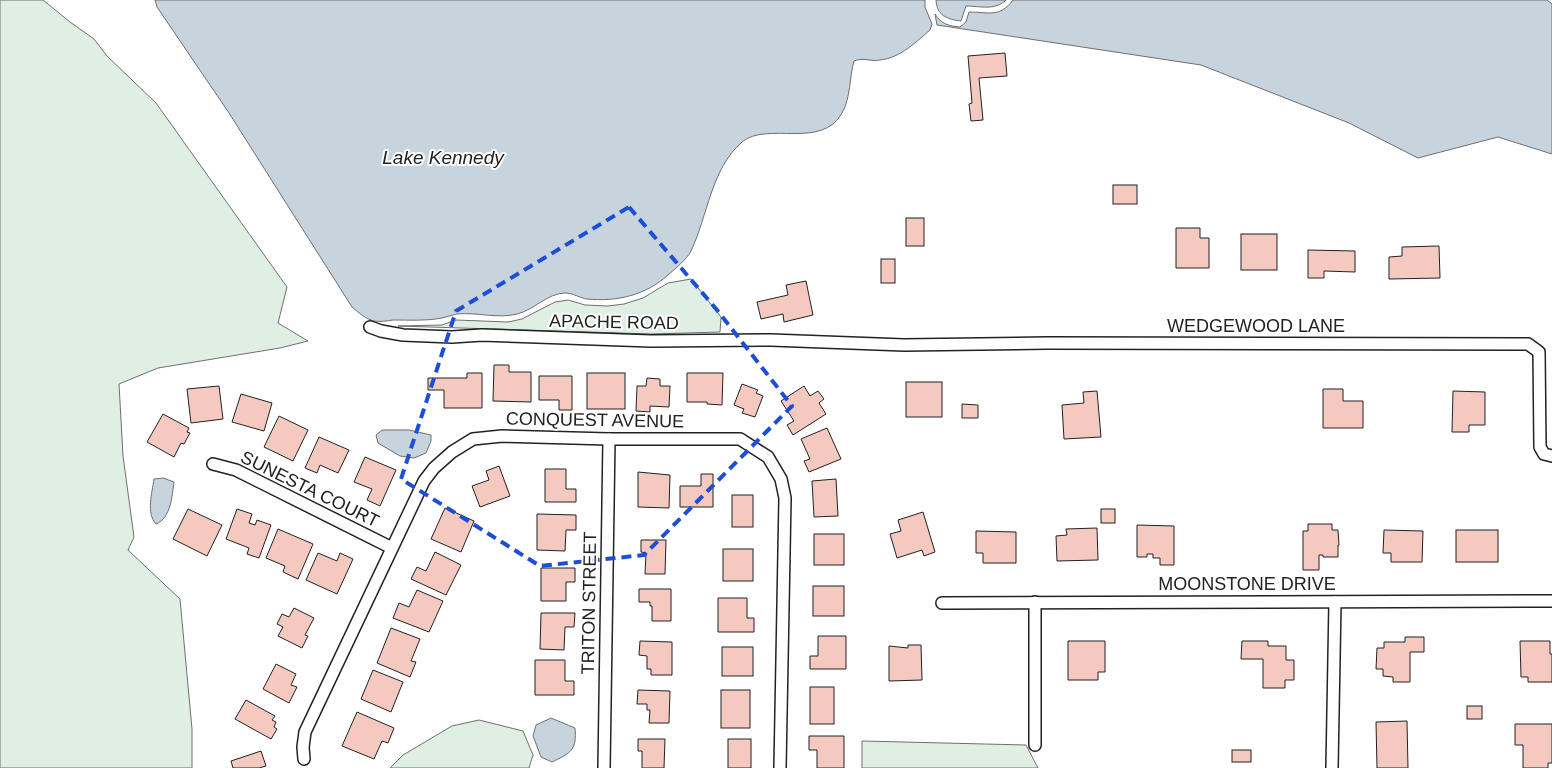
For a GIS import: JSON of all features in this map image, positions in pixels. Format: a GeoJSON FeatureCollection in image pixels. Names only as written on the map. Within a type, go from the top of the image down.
{"type":"FeatureCollection","features":[{"type":"Feature","properties":{"kind":"street","name":"APACHE ROAD"},"geometry":{"type":"LineString","coordinates":[[370,327],[404,335],[482,335],[671,342],[771,340],[859,343]]}},
{"type":"Feature","properties":{"kind":"street","name":"WEDGEWOOD LANE"},"geometry":{"type":"LineString","coordinates":[[859,343],[904,345],[1047,343],[1528,344],[1539,352],[1540,447],[1544,454],[1552,456]]}},
{"type":"Feature","properties":{"kind":"street","name":"CONQUEST AVENUE"},"geometry":{"type":"LineString","coordinates":[[304,759],[303,747],[306,732],[424,481],[434,468],[452,452],[473,439],[502,436],[610,439],[740,439],[768,458],[781,479],[785,498],[780,768]]}},
{"type":"Feature","properties":{"kind":"street","name":"TRITON STREET"},"geometry":{"type":"LineString","coordinates":[[604,768],[610,439]]}},
{"type":"Feature","properties":{"kind":"street","name":"SUNESTA COURT"},"geometry":{"type":"LineString","coordinates":[[212,464],[236,470],[392,548]]}},
{"type":"Feature","properties":{"kind":"street","name":"MOONSTONE DRIVE"},"geometry":{"type":"LineString","coordinates":[[942,602],[1552,601]]}},
{"type":"Feature","properties":{"kind":"street"},"geometry":{"type":"LineString","coordinates":[[1035,602],[1035,745]]}},
{"type":"Feature","properties":{"kind":"street"},"geometry":{"type":"LineString","coordinates":[[1332,768],[1335,602]]}},
{"type":"Feature","properties":{"kind":"highlighted area"},"geometry":{"type":"Polygon","coordinates":[[[629,207],[717,310],[792,406],[644,555],[540,566],[401,479],[456,311],[629,207]]]}},
{"type":"Feature","properties":{"kind":"green space"},"geometry":{"type":"Polygon","coordinates":[[[0,0],[43,0],[94,39],[107,56],[156,103],[287,287],[278,323],[308,341],[280,348],[158,368],[119,384],[123,456],[134,537],[128,550],[180,599],[192,729],[192,768],[0,768],[0,0]]]}},
{"type":"Feature","properties":{"kind":"green space"},"geometry":{"type":"Polygon","coordinates":[[[691,279],[721,317],[720,332],[651,334],[398,326],[442,325],[456,320],[508,322],[522,319],[555,302],[568,300],[585,305],[608,306],[624,304],[643,298],[668,283],[691,279]]]}},
{"type":"Feature","properties":{"kind":"green space"},"geometry":{"type":"Polygon","coordinates":[[[479,720],[523,731],[533,755],[529,768],[390,768],[403,755],[452,726],[479,720]]]}},
{"type":"Feature","properties":{"kind":"green space"},"geometry":{"type":"Polygon","coordinates":[[[862,741],[1026,745],[1038,768],[862,768],[862,741]]]}},
{"type":"Feature","properties":{"kind":"water","name":"Lake Kennedy"},"geometry":{"type":"Polygon","coordinates":[[[155,0],[925,0],[925,7],[932,24],[930,30],[907,49],[894,56],[887,59],[861,59],[854,61],[845,107],[833,124],[821,130],[808,133],[765,134],[753,136],[742,142],[723,165],[691,251],[681,264],[650,288],[630,296],[598,300],[587,299],[568,293],[559,294],[523,312],[510,315],[457,314],[430,320],[374,321],[360,314],[352,307],[229,113],[157,7],[155,0]]]}},
{"type":"Feature","properties":{"kind":"water"},"geometry":{"type":"Polygon","coordinates":[[[936,0],[1006,0],[992,7],[966,6],[961,21],[944,16],[938,10],[936,0]]]}},
{"type":"Feature","properties":{"kind":"water"},"geometry":{"type":"Polygon","coordinates":[[[1013,0],[1547,0],[1552,4],[1552,154],[1498,137],[1418,158],[1349,123],[1201,65],[937,25],[935,14],[946,24],[960,27],[966,22],[969,12],[998,12],[1008,6],[1013,0]]]}},
{"type":"Feature","properties":{"kind":"water"},"geometry":{"type":"Polygon","coordinates":[[[382,430],[409,430],[431,435],[431,441],[426,453],[414,458],[400,456],[378,443],[376,435],[382,430]]]}},
{"type":"Feature","properties":{"kind":"water"},"geometry":{"type":"Polygon","coordinates":[[[163,478],[174,482],[168,512],[156,524],[150,509],[151,496],[154,479],[163,478]]]}},
{"type":"Feature","properties":{"kind":"water"},"geometry":{"type":"Polygon","coordinates":[[[551,718],[575,728],[574,746],[564,756],[552,762],[541,757],[533,736],[536,725],[551,718]]]}},
{"type":"Feature","properties":{"kind":"building"},"geometry":{"type":"Polygon","coordinates":[[[1005,53],[1007,76],[979,78],[983,120],[971,121],[969,104],[972,103],[968,56],[1005,53]]]}},
{"type":"Feature","properties":{"kind":"building"},"geometry":{"type":"Polygon","coordinates":[[[1113,185],[1137,185],[1137,204],[1113,204],[1113,185]]]}},
{"type":"Feature","properties":{"kind":"building"},"geometry":{"type":"Polygon","coordinates":[[[906,218],[924,218],[924,246],[906,246],[906,218]]]}},
{"type":"Feature","properties":{"kind":"building"},"geometry":{"type":"Polygon","coordinates":[[[1176,228],[1200,228],[1200,238],[1209,238],[1209,268],[1176,268],[1176,228]]]}},
{"type":"Feature","properties":{"kind":"building"},"geometry":{"type":"Polygon","coordinates":[[[1241,234],[1277,234],[1277,270],[1241,270],[1241,234]]]}},
{"type":"Feature","properties":{"kind":"building"},"geometry":{"type":"Polygon","coordinates":[[[1439,246],[1440,278],[1389,279],[1389,257],[1402,256],[1402,247],[1439,246]]]}},
{"type":"Feature","properties":{"kind":"building"},"geometry":{"type":"Polygon","coordinates":[[[1308,250],[1355,251],[1355,272],[1324,271],[1324,278],[1308,278],[1308,250]]]}},
{"type":"Feature","properties":{"kind":"building"},"geometry":{"type":"Polygon","coordinates":[[[881,259],[895,259],[895,283],[881,283],[881,259]]]}},
{"type":"Feature","properties":{"kind":"building"},"geometry":{"type":"Polygon","coordinates":[[[806,281],[813,315],[784,322],[783,314],[761,319],[757,302],[788,295],[786,285],[806,281]]]}},
{"type":"Feature","properties":{"kind":"building"},"geometry":{"type":"Polygon","coordinates":[[[494,365],[509,365],[509,372],[531,372],[531,402],[493,401],[494,365]]]}},
{"type":"Feature","properties":{"kind":"building"},"geometry":{"type":"Polygon","coordinates":[[[467,373],[482,373],[482,408],[444,408],[444,390],[428,390],[428,378],[467,378],[467,373]]]}},
{"type":"Feature","properties":{"kind":"building"},"geometry":{"type":"Polygon","coordinates":[[[587,373],[625,373],[625,409],[587,409],[587,373]]]}},
{"type":"Feature","properties":{"kind":"building"},"geometry":{"type":"Polygon","coordinates":[[[687,373],[723,373],[722,405],[707,404],[707,402],[687,402],[687,373]]]}},
{"type":"Feature","properties":{"kind":"building"},"geometry":{"type":"Polygon","coordinates":[[[539,376],[572,376],[572,410],[559,410],[559,400],[539,400],[539,376]]]}},
{"type":"Feature","properties":{"kind":"building"},"geometry":{"type":"Polygon","coordinates":[[[647,378],[660,379],[660,386],[670,386],[669,407],[650,406],[650,412],[636,411],[637,386],[646,386],[647,378]]]}},
{"type":"Feature","properties":{"kind":"building"},"geometry":{"type":"Polygon","coordinates":[[[906,382],[942,382],[942,417],[906,417],[906,382]]]}},
{"type":"Feature","properties":{"kind":"building"},"geometry":{"type":"Polygon","coordinates":[[[742,384],[758,390],[756,393],[763,396],[755,417],[742,413],[744,409],[734,405],[742,384]]]}},
{"type":"Feature","properties":{"kind":"building"},"geometry":{"type":"Polygon","coordinates":[[[219,386],[223,419],[191,423],[187,389],[219,386]]]}},
{"type":"Feature","properties":{"kind":"building"},"geometry":{"type":"Polygon","coordinates":[[[804,386],[810,396],[818,391],[824,399],[819,403],[826,414],[793,435],[787,425],[794,421],[781,401],[804,386]]]}},
{"type":"Feature","properties":{"kind":"building"},"geometry":{"type":"Polygon","coordinates":[[[1323,389],[1343,389],[1343,401],[1363,401],[1363,428],[1323,428],[1323,389]]]}},
{"type":"Feature","properties":{"kind":"building"},"geometry":{"type":"Polygon","coordinates":[[[1097,391],[1101,437],[1064,439],[1062,405],[1084,403],[1083,392],[1097,391]]]}},
{"type":"Feature","properties":{"kind":"building"},"geometry":{"type":"Polygon","coordinates":[[[1453,391],[1485,392],[1485,425],[1469,425],[1469,432],[1452,432],[1453,391]]]}},
{"type":"Feature","properties":{"kind":"building"},"geometry":{"type":"Polygon","coordinates":[[[241,394],[272,403],[264,431],[232,422],[241,394]]]}},
{"type":"Feature","properties":{"kind":"building"},"geometry":{"type":"Polygon","coordinates":[[[962,404],[978,405],[978,418],[962,418],[962,404]]]}},
{"type":"Feature","properties":{"kind":"building"},"geometry":{"type":"Polygon","coordinates":[[[163,414],[189,428],[187,432],[190,433],[184,444],[181,443],[174,457],[147,442],[163,414]]]}},
{"type":"Feature","properties":{"kind":"building"},"geometry":{"type":"Polygon","coordinates":[[[279,416],[308,430],[293,461],[264,447],[279,416]]]}},
{"type":"Feature","properties":{"kind":"building"},"geometry":{"type":"Polygon","coordinates":[[[827,428],[841,459],[809,472],[804,461],[810,459],[801,439],[827,428]]]}},
{"type":"Feature","properties":{"kind":"building"},"geometry":{"type":"Polygon","coordinates":[[[319,437],[349,450],[338,473],[320,465],[317,473],[305,468],[319,437]]]}},
{"type":"Feature","properties":{"kind":"building"},"geometry":{"type":"Polygon","coordinates":[[[365,457],[396,470],[380,506],[367,500],[372,489],[354,482],[365,457]]]}},
{"type":"Feature","properties":{"kind":"building"},"geometry":{"type":"Polygon","coordinates":[[[499,466],[510,496],[480,507],[472,486],[489,480],[486,471],[499,466]]]}},
{"type":"Feature","properties":{"kind":"building"},"geometry":{"type":"Polygon","coordinates":[[[545,469],[566,469],[566,489],[576,489],[576,502],[545,502],[545,469]]]}},
{"type":"Feature","properties":{"kind":"building"},"geometry":{"type":"Polygon","coordinates":[[[638,472],[670,475],[669,508],[638,507],[638,472]]]}},
{"type":"Feature","properties":{"kind":"building"},"geometry":{"type":"Polygon","coordinates":[[[701,474],[713,474],[713,507],[680,507],[680,486],[701,486],[701,474]]]}},
{"type":"Feature","properties":{"kind":"building"},"geometry":{"type":"Polygon","coordinates":[[[836,479],[838,516],[814,517],[812,481],[836,479]]]}},
{"type":"Feature","properties":{"kind":"building"},"geometry":{"type":"Polygon","coordinates":[[[732,495],[753,495],[753,527],[732,527],[732,495]]]}},
{"type":"Feature","properties":{"kind":"building"},"geometry":{"type":"Polygon","coordinates":[[[445,508],[474,521],[461,552],[431,539],[445,508]]]}},
{"type":"Feature","properties":{"kind":"building"},"geometry":{"type":"Polygon","coordinates":[[[188,509],[222,525],[207,556],[173,539],[188,509]]]}},
{"type":"Feature","properties":{"kind":"building"},"geometry":{"type":"Polygon","coordinates":[[[237,509],[252,514],[249,523],[255,525],[257,520],[271,525],[259,558],[247,554],[249,548],[226,539],[237,509]]]}},
{"type":"Feature","properties":{"kind":"building"},"geometry":{"type":"Polygon","coordinates":[[[1101,509],[1115,509],[1115,523],[1101,523],[1101,509]]]}},
{"type":"Feature","properties":{"kind":"building"},"geometry":{"type":"Polygon","coordinates":[[[923,512],[935,552],[924,556],[922,550],[897,558],[890,534],[901,531],[898,520],[923,512]]]}},
{"type":"Feature","properties":{"kind":"building"},"geometry":{"type":"Polygon","coordinates":[[[537,514],[576,515],[576,530],[566,530],[565,551],[537,550],[537,514]]]}},
{"type":"Feature","properties":{"kind":"building"},"geometry":{"type":"Polygon","coordinates":[[[1308,524],[1332,524],[1332,530],[1338,530],[1338,557],[1323,557],[1323,555],[1319,555],[1319,570],[1303,570],[1303,531],[1308,531],[1308,524]]]}},
{"type":"Feature","properties":{"kind":"building"},"geometry":{"type":"Polygon","coordinates":[[[1137,525],[1174,526],[1174,565],[1160,565],[1160,558],[1153,558],[1153,554],[1147,554],[1147,557],[1137,557],[1137,525]]]}},
{"type":"Feature","properties":{"kind":"building"},"geometry":{"type":"Polygon","coordinates":[[[1097,528],[1098,560],[1057,561],[1056,536],[1067,535],[1066,529],[1097,528]]]}},
{"type":"Feature","properties":{"kind":"building"},"geometry":{"type":"Polygon","coordinates":[[[278,529],[313,544],[298,579],[283,572],[285,566],[266,558],[278,529]]]}},
{"type":"Feature","properties":{"kind":"building"},"geometry":{"type":"Polygon","coordinates":[[[1384,530],[1423,531],[1422,562],[1391,562],[1391,553],[1383,553],[1384,530]]]}},
{"type":"Feature","properties":{"kind":"building"},"geometry":{"type":"Polygon","coordinates":[[[1456,530],[1498,530],[1498,562],[1456,562],[1456,530]]]}},
{"type":"Feature","properties":{"kind":"building"},"geometry":{"type":"Polygon","coordinates":[[[976,531],[1016,532],[1016,563],[983,563],[983,553],[976,553],[976,531]]]}},
{"type":"Feature","properties":{"kind":"building"},"geometry":{"type":"Polygon","coordinates":[[[814,534],[844,534],[844,565],[814,565],[814,534]]]}},
{"type":"Feature","properties":{"kind":"building"},"geometry":{"type":"Polygon","coordinates":[[[641,540],[666,540],[665,574],[645,574],[646,553],[641,552],[641,540]]]}},
{"type":"Feature","properties":{"kind":"building"},"geometry":{"type":"Polygon","coordinates":[[[723,549],[753,549],[753,581],[723,581],[723,549]]]}},
{"type":"Feature","properties":{"kind":"building"},"geometry":{"type":"Polygon","coordinates":[[[435,552],[461,565],[446,595],[411,579],[417,567],[426,571],[435,552]]]}},
{"type":"Feature","properties":{"kind":"building"},"geometry":{"type":"Polygon","coordinates":[[[318,553],[337,561],[340,553],[353,559],[337,594],[306,580],[318,553]]]}},
{"type":"Feature","properties":{"kind":"building"},"geometry":{"type":"Polygon","coordinates":[[[541,568],[575,568],[575,582],[566,582],[566,601],[541,601],[541,568]]]}},
{"type":"Feature","properties":{"kind":"building"},"geometry":{"type":"Polygon","coordinates":[[[813,586],[844,586],[844,616],[813,616],[813,586]]]}},
{"type":"Feature","properties":{"kind":"building"},"geometry":{"type":"Polygon","coordinates":[[[639,589],[671,589],[671,621],[652,621],[652,606],[650,606],[650,602],[639,602],[639,589]]]}},
{"type":"Feature","properties":{"kind":"building"},"geometry":{"type":"Polygon","coordinates":[[[417,590],[443,601],[429,632],[393,618],[399,603],[409,607],[417,590]]]}},
{"type":"Feature","properties":{"kind":"building"},"geometry":{"type":"Polygon","coordinates":[[[718,598],[747,598],[747,618],[754,618],[754,632],[718,632],[718,598]]]}},
{"type":"Feature","properties":{"kind":"building"},"geometry":{"type":"Polygon","coordinates":[[[294,608],[314,618],[305,635],[308,636],[302,648],[278,636],[283,627],[277,624],[282,614],[289,617],[294,608]]]}},
{"type":"Feature","properties":{"kind":"building"},"geometry":{"type":"Polygon","coordinates":[[[541,613],[575,613],[574,627],[565,627],[564,650],[540,649],[541,613]]]}},
{"type":"Feature","properties":{"kind":"building"},"geometry":{"type":"Polygon","coordinates":[[[391,628],[420,639],[411,661],[416,662],[410,677],[377,663],[391,628]]]}},
{"type":"Feature","properties":{"kind":"building"},"geometry":{"type":"Polygon","coordinates":[[[818,636],[846,636],[846,669],[810,669],[810,656],[818,656],[818,636]]]}},
{"type":"Feature","properties":{"kind":"building"},"geometry":{"type":"Polygon","coordinates":[[[1405,637],[1424,637],[1424,652],[1410,652],[1410,682],[1393,682],[1393,677],[1383,676],[1383,669],[1376,669],[1377,648],[1384,648],[1384,642],[1405,642],[1405,637]]]}},
{"type":"Feature","properties":{"kind":"building"},"geometry":{"type":"Polygon","coordinates":[[[640,641],[672,642],[672,675],[651,675],[651,669],[647,669],[647,656],[639,655],[640,641]]]}},
{"type":"Feature","properties":{"kind":"building"},"geometry":{"type":"Polygon","coordinates":[[[1068,641],[1105,641],[1105,672],[1098,672],[1098,680],[1068,680],[1068,641]]]}},
{"type":"Feature","properties":{"kind":"building"},"geometry":{"type":"Polygon","coordinates":[[[1242,641],[1268,641],[1268,646],[1286,646],[1286,660],[1294,660],[1294,680],[1285,680],[1285,688],[1263,688],[1263,659],[1241,659],[1242,641]]]}},
{"type":"Feature","properties":{"kind":"building"},"geometry":{"type":"Polygon","coordinates":[[[1520,641],[1550,641],[1552,682],[1528,682],[1528,677],[1521,677],[1520,641]]]}},
{"type":"Feature","properties":{"kind":"building"},"geometry":{"type":"Polygon","coordinates":[[[908,645],[921,645],[922,680],[889,681],[889,646],[908,648],[908,645]]]}},
{"type":"Feature","properties":{"kind":"building"},"geometry":{"type":"Polygon","coordinates":[[[722,647],[753,647],[753,676],[722,676],[722,647]]]}},
{"type":"Feature","properties":{"kind":"building"},"geometry":{"type":"Polygon","coordinates":[[[535,660],[565,660],[565,681],[574,681],[574,695],[535,695],[535,660]]]}},
{"type":"Feature","properties":{"kind":"building"},"geometry":{"type":"Polygon","coordinates":[[[276,664],[296,674],[291,685],[297,687],[289,703],[263,689],[276,664]]]}},
{"type":"Feature","properties":{"kind":"building"},"geometry":{"type":"Polygon","coordinates":[[[373,670],[403,682],[391,712],[361,699],[373,670]]]}},
{"type":"Feature","properties":{"kind":"building"},"geometry":{"type":"Polygon","coordinates":[[[810,687],[834,687],[834,724],[810,724],[810,687]]]}},
{"type":"Feature","properties":{"kind":"building"},"geometry":{"type":"Polygon","coordinates":[[[638,690],[670,691],[669,723],[649,723],[650,710],[647,710],[647,704],[637,704],[638,690]]]}},
{"type":"Feature","properties":{"kind":"building"},"geometry":{"type":"Polygon","coordinates":[[[721,690],[750,690],[750,728],[721,728],[721,690]]]}},
{"type":"Feature","properties":{"kind":"building"},"geometry":{"type":"Polygon","coordinates":[[[246,700],[275,716],[272,720],[276,722],[274,727],[277,729],[271,739],[235,719],[246,700]]]}},
{"type":"Feature","properties":{"kind":"building"},"geometry":{"type":"Polygon","coordinates":[[[1467,706],[1482,706],[1482,719],[1467,719],[1467,706]]]}},
{"type":"Feature","properties":{"kind":"building"},"geometry":{"type":"Polygon","coordinates":[[[357,712],[394,728],[388,743],[382,741],[374,759],[342,746],[357,712]]]}},
{"type":"Feature","properties":{"kind":"building"},"geometry":{"type":"Polygon","coordinates":[[[1407,721],[1408,768],[1377,768],[1376,722],[1407,721]]]}},
{"type":"Feature","properties":{"kind":"building"},"geometry":{"type":"Polygon","coordinates":[[[1515,724],[1552,724],[1552,763],[1548,763],[1548,768],[1523,768],[1523,745],[1515,745],[1515,724]]]}},
{"type":"Feature","properties":{"kind":"building"},"geometry":{"type":"Polygon","coordinates":[[[809,736],[844,736],[844,768],[817,768],[817,750],[809,750],[809,736]]]}},
{"type":"Feature","properties":{"kind":"building"},"geometry":{"type":"Polygon","coordinates":[[[638,739],[665,739],[664,768],[642,768],[642,751],[638,751],[638,739]]]}},
{"type":"Feature","properties":{"kind":"building"},"geometry":{"type":"Polygon","coordinates":[[[728,739],[751,739],[751,768],[728,768],[728,739]]]}},
{"type":"Feature","properties":{"kind":"building"},"geometry":{"type":"Polygon","coordinates":[[[1232,750],[1251,750],[1251,762],[1232,762],[1232,750]]]}},
{"type":"Feature","properties":{"kind":"building"},"geometry":{"type":"Polygon","coordinates":[[[261,751],[266,766],[259,768],[233,768],[231,761],[261,751]]]}}]}
